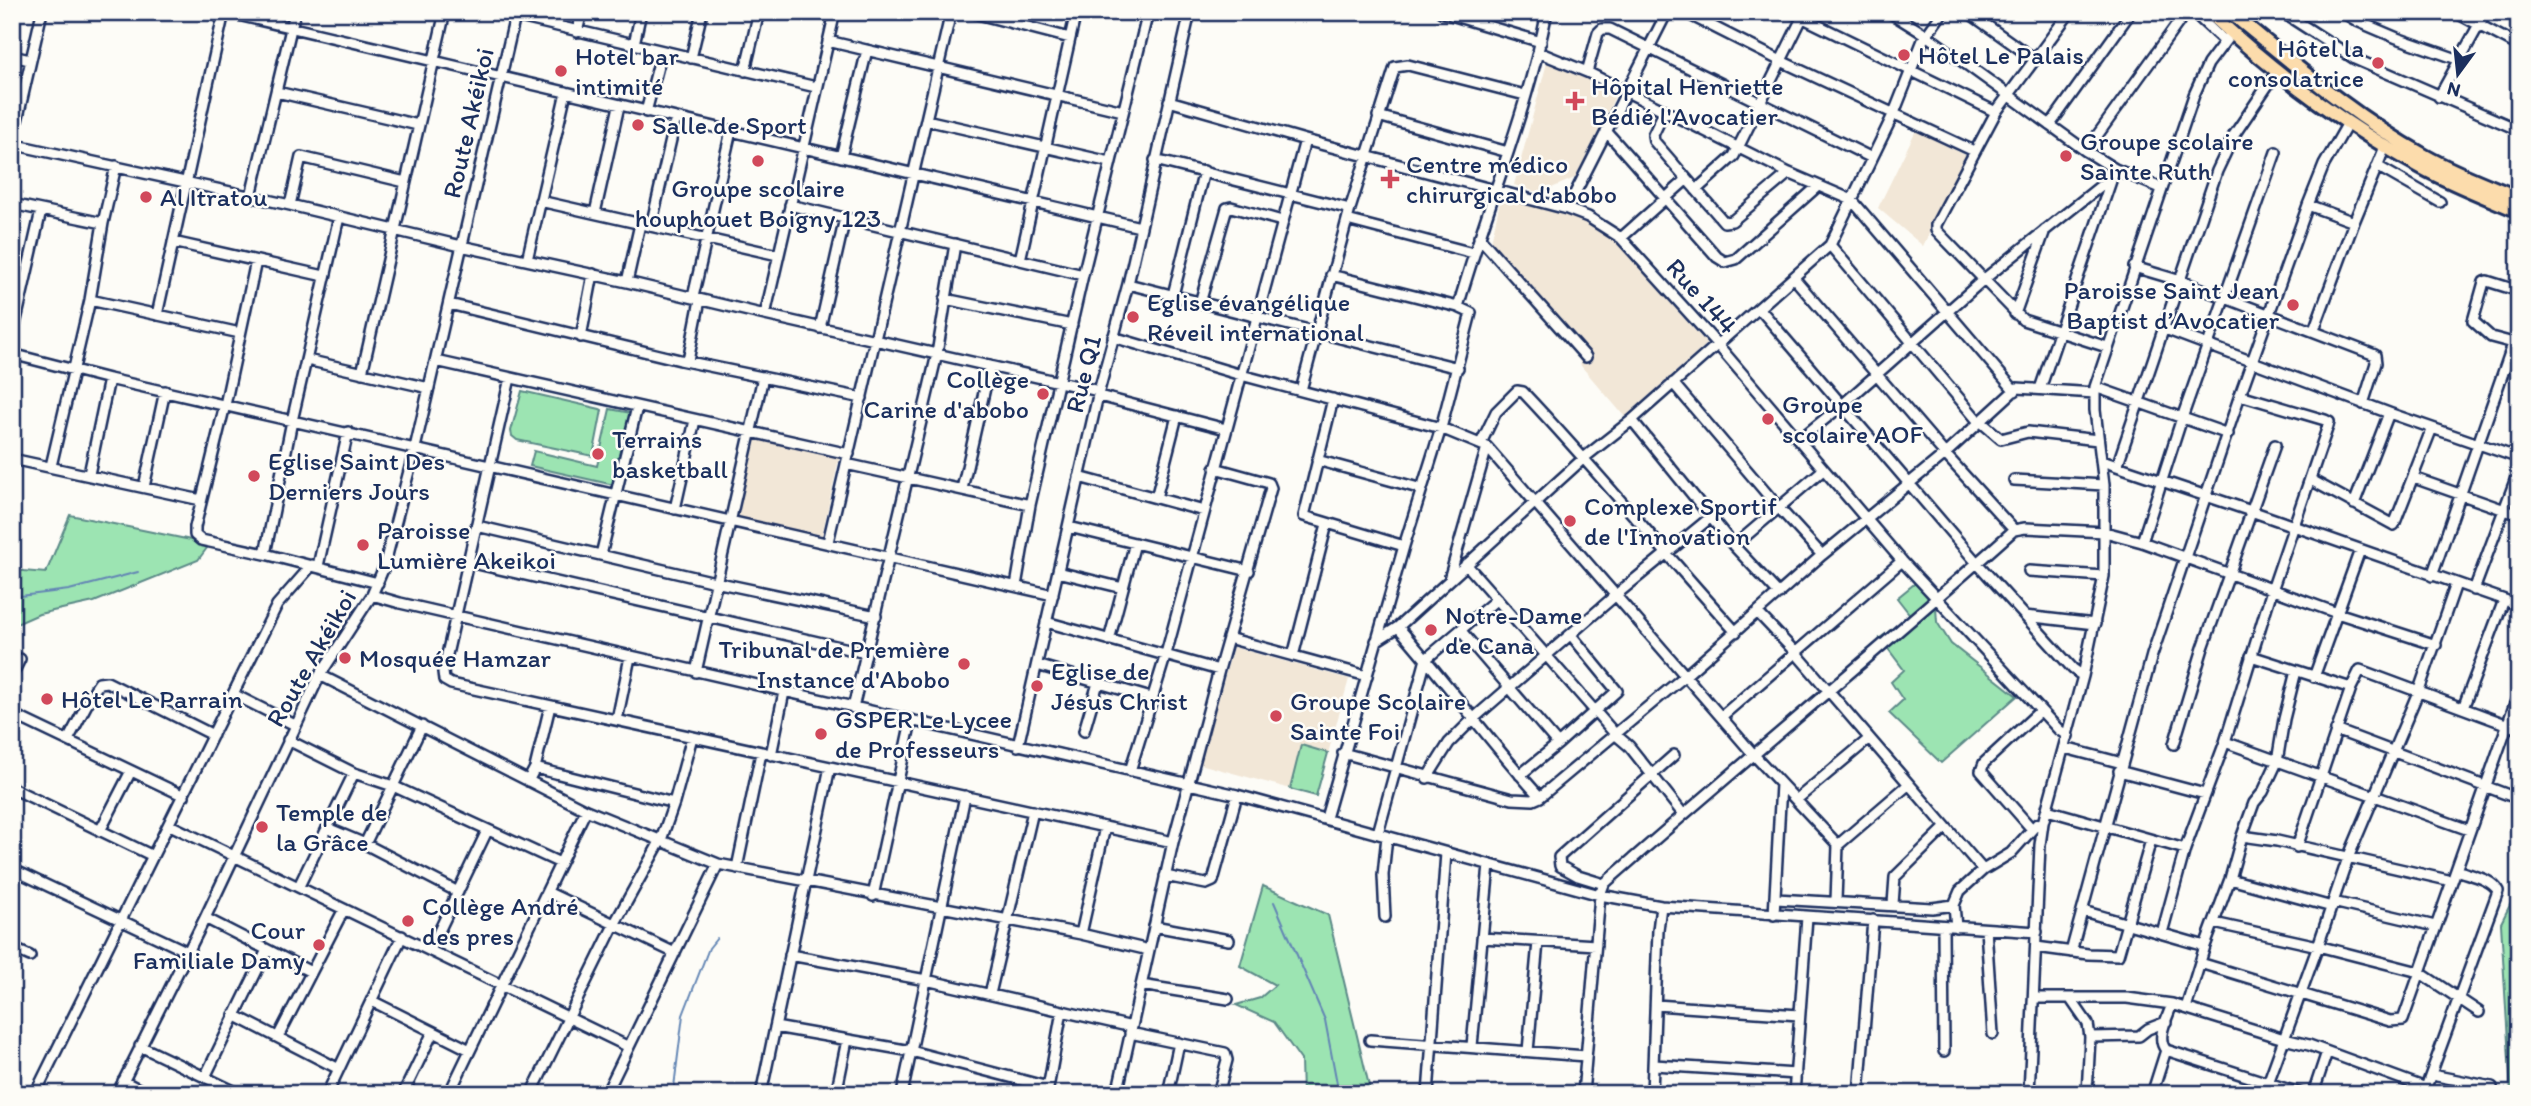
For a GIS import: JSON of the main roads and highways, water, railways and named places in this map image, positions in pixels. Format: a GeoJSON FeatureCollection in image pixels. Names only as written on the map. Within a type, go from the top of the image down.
{"type":"FeatureCollection","features":[{"type":"Feature","properties":{"kind":"main road"},"geometry":{"type":"LineString","coordinates":[[2209,12],[2228,37],[2385,147],[2423,169],[2519,211]]}},
{"type":"Feature","properties":{"kind":"main road"},"geometry":{"type":"LineString","coordinates":[[2230,12],[2317,85],[2389,135],[2428,158],[2519,198]]}},
{"type":"Feature","properties":{"kind":"waterway"},"geometry":{"type":"LineString","coordinates":[[12,597],[69,590],[138,572]]}},
{"type":"Feature","properties":{"kind":"waterway"},"geometry":{"type":"LineString","coordinates":[[1274,902],[1325,1020],[1339,1094]]}},
{"type":"Feature","properties":{"kind":"waterway"},"geometry":{"type":"LineString","coordinates":[[675,1094],[683,1015],[709,948],[717,938]]}},
{"type":"Feature","properties":{"kind":"waterway"},"geometry":{"type":"LineString","coordinates":[[1630,1094],[1632,1084]]}},
{"type":"Feature","properties":{"kind":"place","name":"Hôtel Le Palais"},"geometry":{"type":"Point","coordinates":[1904,55]}},
{"type":"Feature","properties":{"kind":"place","name":"Hôtel la consolatrice"},"geometry":{"type":"Point","coordinates":[2378,63]}},
{"type":"Feature","properties":{"kind":"place","name":"Hotel bar intimité"},"geometry":{"type":"Point","coordinates":[561,71]}},
{"type":"Feature","properties":{"kind":"place","name":"Hôpital Henriette Bédié l'Avocatier"},"geometry":{"type":"Point","coordinates":[1575,101]}},
{"type":"Feature","properties":{"kind":"place","name":"Salle de Sport"},"geometry":{"type":"Point","coordinates":[638,125]}},
{"type":"Feature","properties":{"kind":"place","name":"Groupe scolaire Sainte Ruth"},"geometry":{"type":"Point","coordinates":[2066,156]}},
{"type":"Feature","properties":{"kind":"place","name":"Groupe scolaire houphouet Boigny 123"},"geometry":{"type":"Point","coordinates":[758,161]}},
{"type":"Feature","properties":{"kind":"place","name":"Centre médico chirurgical d'abobo"},"geometry":{"type":"Point","coordinates":[1390,179]}},
{"type":"Feature","properties":{"kind":"place","name":"Al Itratou"},"geometry":{"type":"Point","coordinates":[146,197]}},
{"type":"Feature","properties":{"kind":"place","name":"Paroisse Saint Jean Baptist d’Avocatier"},"geometry":{"type":"Point","coordinates":[2293,305]}},
{"type":"Feature","properties":{"kind":"place","name":"Eglise évangélique Réveil international"},"geometry":{"type":"Point","coordinates":[1133,317]}},
{"type":"Feature","properties":{"kind":"place","name":"Collège Carine d'abobo"},"geometry":{"type":"Point","coordinates":[1043,394]}},
{"type":"Feature","properties":{"kind":"place","name":"Groupe scolaire AOF"},"geometry":{"type":"Point","coordinates":[1768,419]}},
{"type":"Feature","properties":{"kind":"place","name":"Terrains basketball"},"geometry":{"type":"Point","coordinates":[598,454]}},
{"type":"Feature","properties":{"kind":"place","name":"Eglise Saint Des Derniers Jours"},"geometry":{"type":"Point","coordinates":[254,476]}},
{"type":"Feature","properties":{"kind":"place","name":"Complexe Sportif de l'Innovation"},"geometry":{"type":"Point","coordinates":[1570,521]}},
{"type":"Feature","properties":{"kind":"place","name":"Paroisse Lumière Akeikoi"},"geometry":{"type":"Point","coordinates":[363,545]}},
{"type":"Feature","properties":{"kind":"place","name":"Notre-Dame de Cana"},"geometry":{"type":"Point","coordinates":[1431,630]}},
{"type":"Feature","properties":{"kind":"place","name":"Mosquée Hamzar"},"geometry":{"type":"Point","coordinates":[345,658]}},
{"type":"Feature","properties":{"kind":"place","name":"Tribunal de Première Instance d'Abobo"},"geometry":{"type":"Point","coordinates":[964,664]}},
{"type":"Feature","properties":{"kind":"place","name":"Eglise de Jésus Christ"},"geometry":{"type":"Point","coordinates":[1037,686]}},
{"type":"Feature","properties":{"kind":"place","name":"Hôtel Le Parrain"},"geometry":{"type":"Point","coordinates":[47,699]}},
{"type":"Feature","properties":{"kind":"place","name":"Groupe Scolaire Sainte Foi"},"geometry":{"type":"Point","coordinates":[1276,716]}},
{"type":"Feature","properties":{"kind":"place","name":"GSPER Le Lycee de Professeurs"},"geometry":{"type":"Point","coordinates":[821,734]}},
{"type":"Feature","properties":{"kind":"place","name":"Temple de la Grâce"},"geometry":{"type":"Point","coordinates":[262,827]}},
{"type":"Feature","properties":{"kind":"place","name":"Collège André des pres"},"geometry":{"type":"Point","coordinates":[408,921]}},
{"type":"Feature","properties":{"kind":"place","name":"Cour Familiale Damy"},"geometry":{"type":"Point","coordinates":[319,945]}}]}
